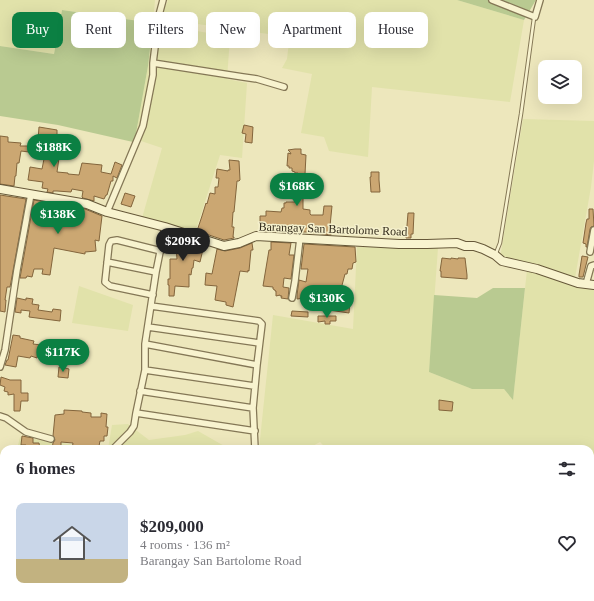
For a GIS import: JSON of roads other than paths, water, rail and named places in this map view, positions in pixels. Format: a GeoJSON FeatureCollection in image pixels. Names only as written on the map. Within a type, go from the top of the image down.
{"type":"FeatureCollection","features":[{"type":"Feature","properties":{"kind":"street"},"geometry":{"type":"LineString","coordinates":[[107,212],[142,126],[153,75],[159,15],[163,0]]}},
{"type":"Feature","properties":{"kind":"street"},"geometry":{"type":"LineString","coordinates":[[492,0],[535,16],[540,0]]}},
{"type":"Feature","properties":{"kind":"street"},"geometry":{"type":"LineString","coordinates":[[154,63],[257,79],[284,87]]}},
{"type":"Feature","properties":{"kind":"street","name":"Barangay San Bartolome Road"},"geometry":{"type":"LineString","coordinates":[[0,189],[87,204],[107,212],[165,227],[224,246],[239,243],[256,236],[399,244],[457,243],[483,249],[502,261],[590,284]]}},
{"type":"Feature","properties":{"kind":"street"},"geometry":{"type":"LineString","coordinates":[[0,367],[5,350],[17,270],[31,194]]}},
{"type":"Feature","properties":{"kind":"street"},"geometry":{"type":"LineString","coordinates":[[117,445],[134,426],[145,370],[145,344],[156,272],[165,227]]}},
{"type":"Feature","properties":{"kind":"street"},"geometry":{"type":"LineString","coordinates":[[590,252],[594,230]]}},
{"type":"Feature","properties":{"kind":"street"},"geometry":{"type":"LineString","coordinates":[[292,298],[296,281],[300,238]]}},
{"type":"Feature","properties":{"kind":"street"},"geometry":{"type":"LineString","coordinates":[[153,295],[110,286],[105,282],[109,245],[111,241],[118,240],[161,251]]}},
{"type":"Feature","properties":{"kind":"street"},"geometry":{"type":"LineString","coordinates":[[107,262],[156,272]]}},
{"type":"Feature","properties":{"kind":"street"},"geometry":{"type":"LineString","coordinates":[[590,284],[591,266],[594,265]]}},
{"type":"Feature","properties":{"kind":"street"},"geometry":{"type":"LineString","coordinates":[[151,306],[259,321],[262,324],[254,386],[253,408],[255,445]]}},
{"type":"Feature","properties":{"kind":"street"},"geometry":{"type":"LineString","coordinates":[[148,327],[259,344]]}},
{"type":"Feature","properties":{"kind":"street"},"geometry":{"type":"LineString","coordinates":[[145,344],[256,365]]}},
{"type":"Feature","properties":{"kind":"street"},"geometry":{"type":"LineString","coordinates":[[145,370],[254,386]]}},
{"type":"Feature","properties":{"kind":"street"},"geometry":{"type":"LineString","coordinates":[[140,391],[253,408]]}},
{"type":"Feature","properties":{"kind":"street"},"geometry":{"type":"LineString","coordinates":[[136,413],[254,431]]}},
{"type":"Feature","properties":{"kind":"street"},"geometry":{"type":"LineString","coordinates":[[0,416],[6,418],[26,432],[51,439]]}},
{"type":"Feature","properties":{"kind":"lane"},"geometry":{"type":"LineString","coordinates":[[495,256],[500,243],[535,16]]}}]}
